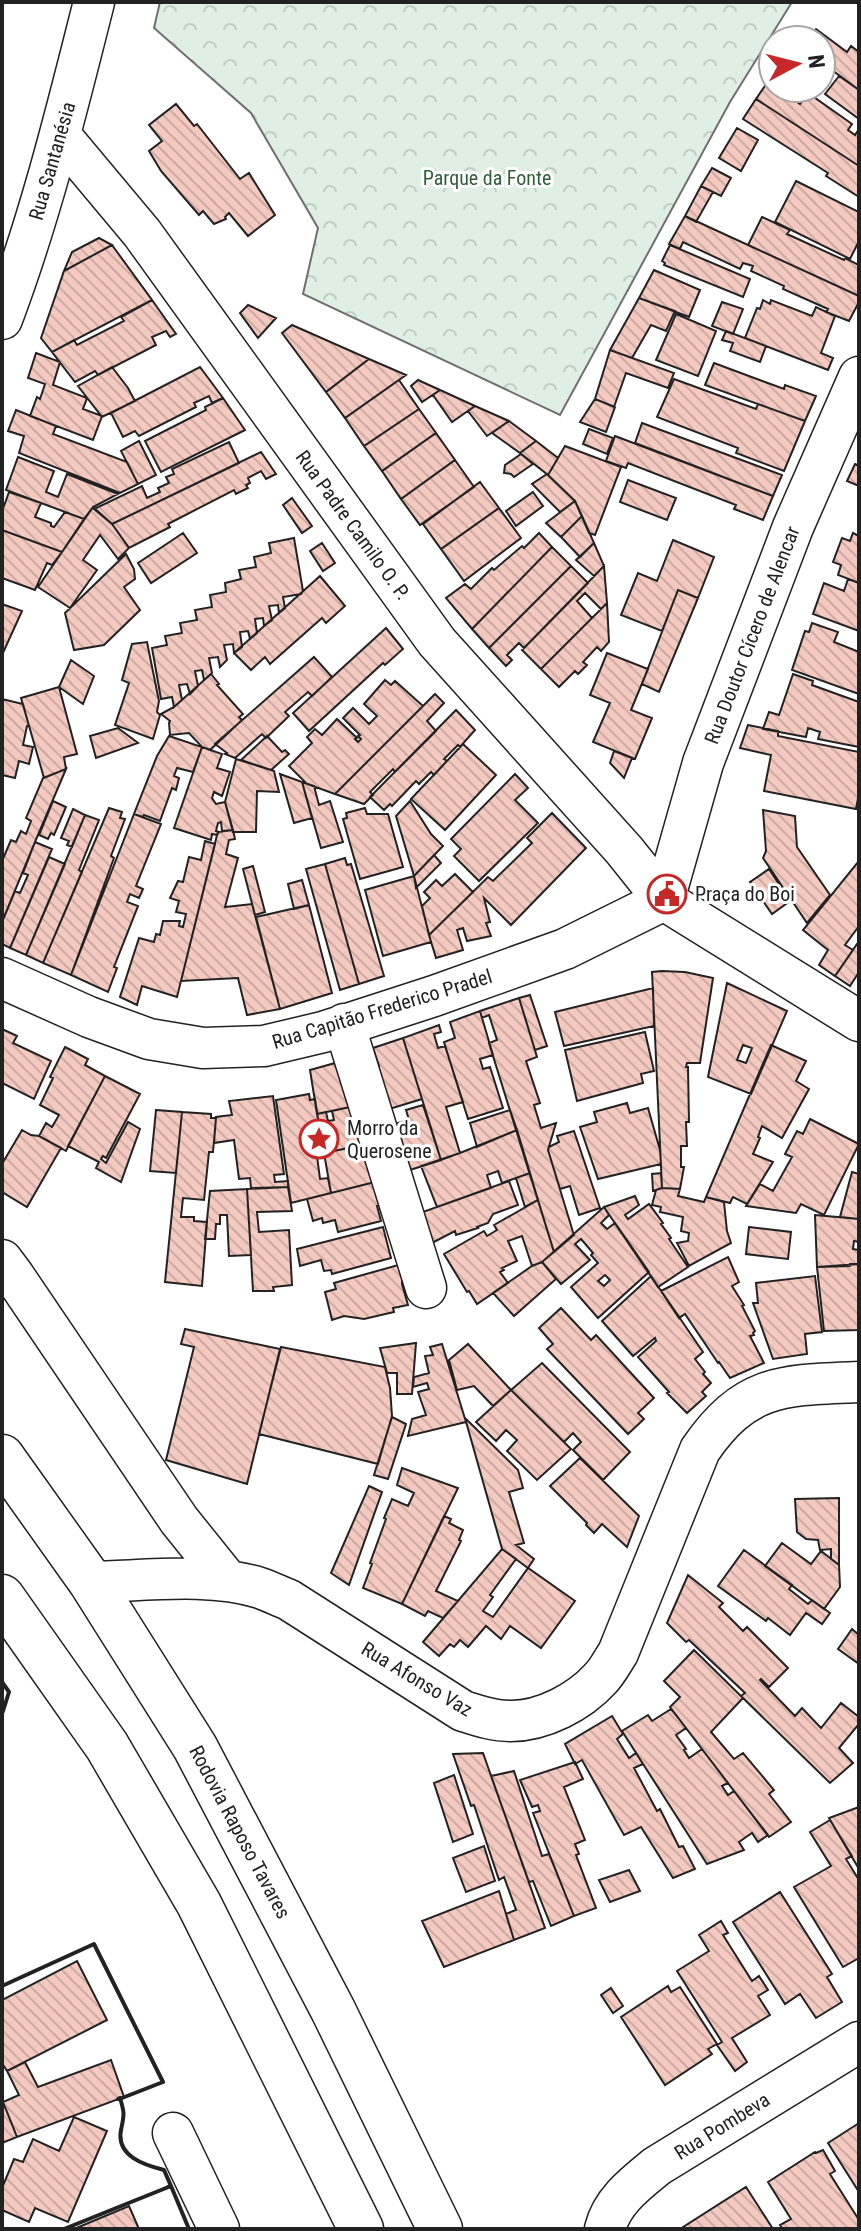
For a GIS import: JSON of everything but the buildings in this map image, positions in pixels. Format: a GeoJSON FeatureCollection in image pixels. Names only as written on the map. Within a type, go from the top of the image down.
{"type":"FeatureCollection","features":[{"type":"Feature","properties":{"kind":"highway","name":"Rodovia Raposo Tavares"},"geometry":{"type":"LineString","coordinates":[[2,1457],[91,1582],[195,1747],[333,2010],[440,2229]]}},
{"type":"Feature","properties":{"kind":"highway"},"geometry":{"type":"LineString","coordinates":[[2,1597],[107,1746],[199,1904],[361,2229]]}},
{"type":"Feature","properties":{"kind":"street","name":"Rua Santanésia"},"geometry":{"type":"LineString","coordinates":[[2,319],[23,264],[94,2]]}},
{"type":"Feature","properties":{"kind":"street","name":"Rua Padre Camilo O. P."},"geometry":{"type":"LineString","coordinates":[[60,135],[142,233],[437,642],[624,850],[664,900],[859,1021]]}},
{"type":"Feature","properties":{"kind":"street","name":"Rua Doutor Cícero de Alencar"},"geometry":{"type":"LineString","coordinates":[[664,900],[703,763],[793,527],[859,377]]}},
{"type":"Feature","properties":{"kind":"street","name":"Rua Capitão Frederico Pradel"},"geometry":{"type":"LineString","coordinates":[[2,978],[132,1033],[191,1047],[264,1046],[323,1032],[565,949],[664,900]]}},
{"type":"Feature","properties":{"kind":"street"},"geometry":{"type":"LineString","coordinates":[[344,1024],[426,1288]]}},
{"type":"Feature","properties":{"kind":"street"},"geometry":{"type":"LineString","coordinates":[[2,1260],[179,1520],[228,1581]]}},
{"type":"Feature","properties":{"kind":"street","name":"Rua Afonso Vaz"},"geometry":{"type":"LineString","coordinates":[[91,1582],[228,1581],[259,1588],[289,1600],[463,1711],[488,1719],[533,1719],[580,1697],[601,1678],[618,1653],[700,1450],[716,1427],[743,1404],[775,1388],[859,1382]]}},
{"type":"Feature","properties":{"kind":"street","name":"Rua Pombeva"},"geometry":{"type":"LineString","coordinates":[[605,2229],[609,2214],[628,2190],[657,2166],[859,2042]]}},
{"type":"Feature","properties":{"kind":"street"},"geometry":{"type":"LineString","coordinates":[[173,2133],[219,2229]]}},
{"type":"Feature","properties":{"kind":"green space","name":"Parque da Fonte"},"geometry":{"type":"Polygon","coordinates":[[[160,2],[792,2],[778,24],[757,24],[757,58],[730,102],[560,415],[303,294],[318,228],[251,113],[154,28],[160,2]]]}},
{"type":"Feature","properties":{"kind":"wall"},"geometry":{"type":"LineString","coordinates":[[2,1682],[9,1692],[2,1714]]}},
{"type":"Feature","properties":{"kind":"wall"},"geometry":{"type":"LineString","coordinates":[[2,1986],[94,1944],[163,2082],[122,2098]]}},
{"type":"Feature","properties":{"kind":"wall"},"geometry":{"type":"LineString","coordinates":[[64,2229],[171,2186],[164,2170],[140,2162],[123,2147],[123,2111],[118,2099]]}},
{"type":"Feature","properties":{"kind":"wall"},"geometry":{"type":"LineString","coordinates":[[168,2187],[171,2186],[189,2229]]}},
{"type":"Feature","properties":{"kind":"place","name":"Praça do Boi"},"geometry":{"type":"Point","coordinates":[667,894]}},
{"type":"Feature","properties":{"kind":"place","name":"Morro da Querosene"},"geometry":{"type":"Point","coordinates":[319,1139]}}]}
